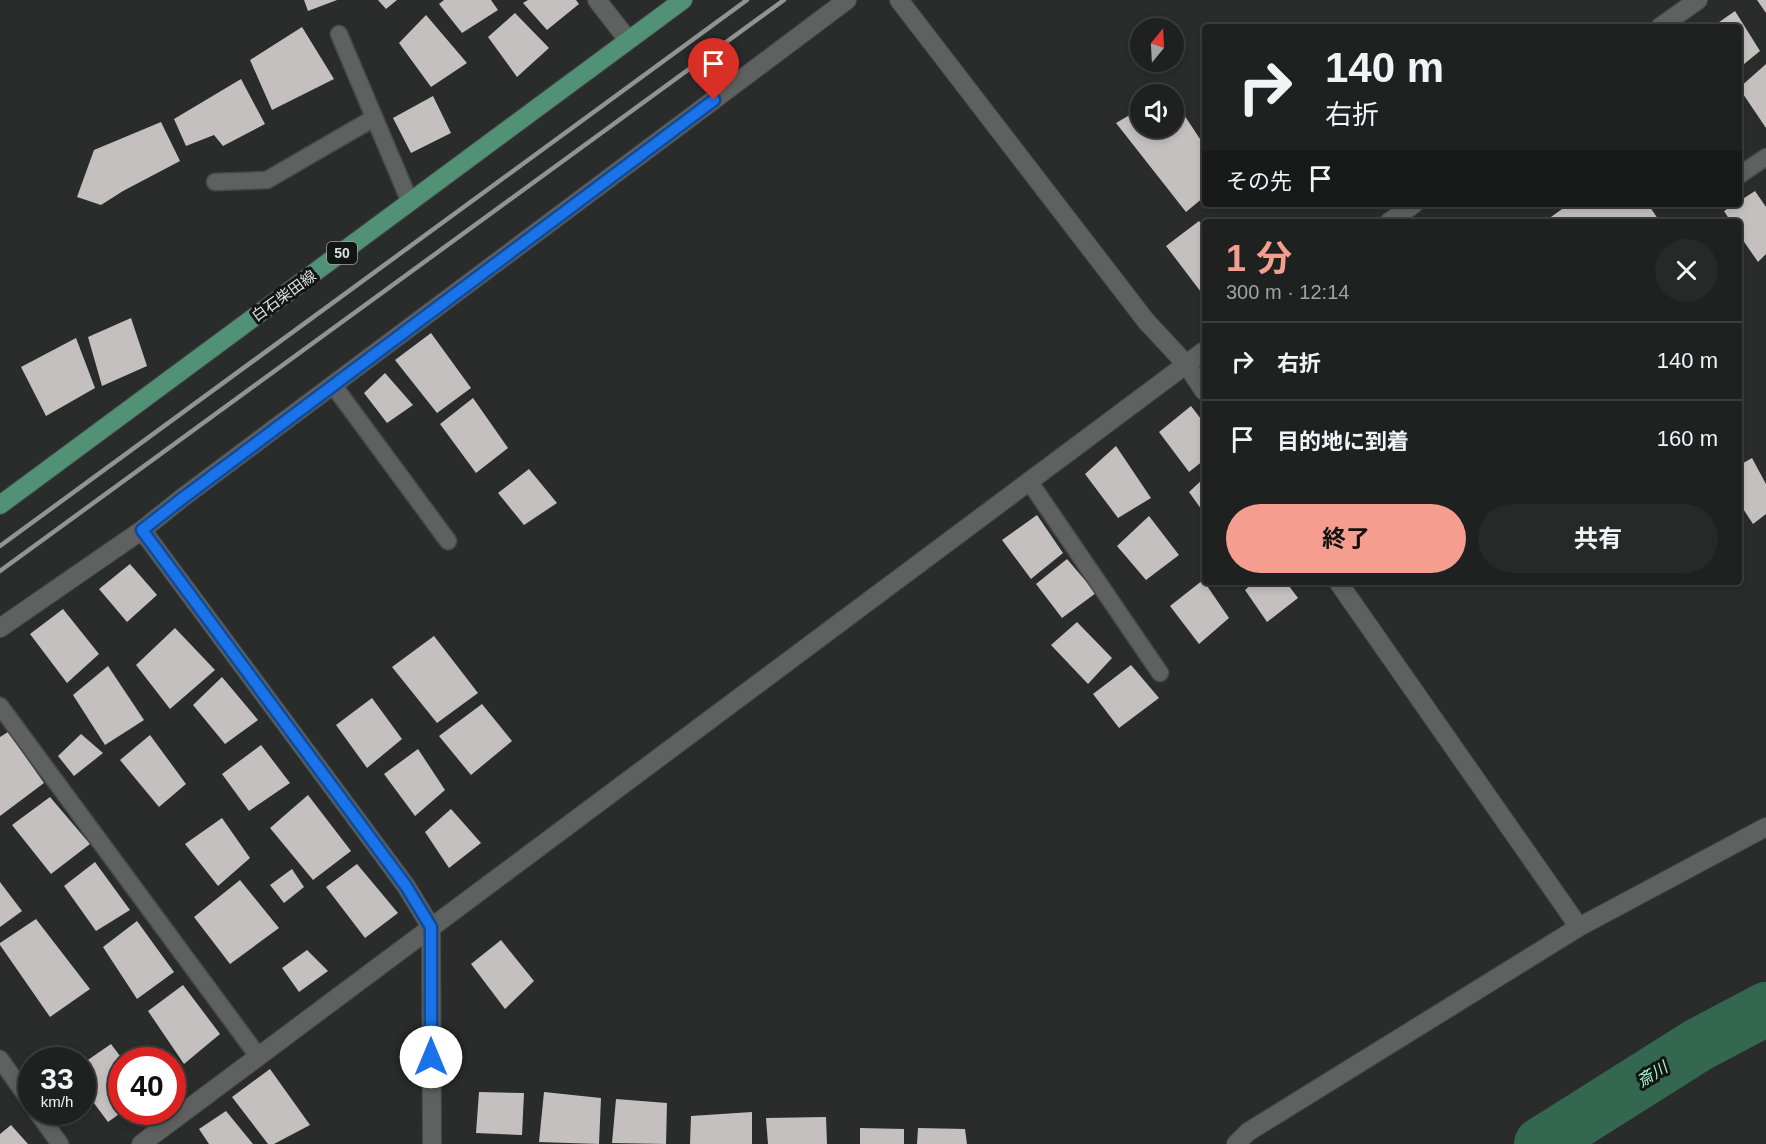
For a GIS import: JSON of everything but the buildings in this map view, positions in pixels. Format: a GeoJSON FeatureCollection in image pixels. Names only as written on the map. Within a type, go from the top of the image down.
{"type":"FeatureCollection","features":[{"type":"Feature","properties":{"kind":"main road","name":"白石柴田線"},"geometry":{"type":"LineString","coordinates":[[0,505],[683,0]]}},
{"type":"Feature","properties":{"kind":"street"},"geometry":{"type":"LineString","coordinates":[[597,0],[628,40]]}},
{"type":"Feature","properties":{"kind":"street"},"geometry":{"type":"LineString","coordinates":[[0,628],[142,530],[847,0]]}},
{"type":"Feature","properties":{"kind":"street"},"geometry":{"type":"LineString","coordinates":[[899,0],[1146,321],[1186,364],[1202,388]]}},
{"type":"Feature","properties":{"kind":"street"},"geometry":{"type":"LineString","coordinates":[[1664,24],[1698,0]]}},
{"type":"Feature","properties":{"kind":"street"},"geometry":{"type":"LineString","coordinates":[[1393,219],[1410,207]]}},
{"type":"Feature","properties":{"kind":"street"},"geometry":{"type":"LineString","coordinates":[[141,1144],[1202,352]]}},
{"type":"Feature","properties":{"kind":"street"},"geometry":{"type":"LineString","coordinates":[[142,530],[406,886],[431,927],[432,1144]]}},
{"type":"Feature","properties":{"kind":"street"},"geometry":{"type":"LineString","coordinates":[[1340,585],[1579,927]]}},
{"type":"Feature","properties":{"kind":"street"},"geometry":{"type":"LineString","coordinates":[[1236,1144],[1248,1132],[1579,927],[1766,827]]}},
{"type":"Feature","properties":{"kind":"lane"},"geometry":{"type":"LineString","coordinates":[[339,34],[410,202]]}},
{"type":"Feature","properties":{"kind":"lane"},"geometry":{"type":"LineString","coordinates":[[215,182],[267,180],[374,117]]}},
{"type":"Feature","properties":{"kind":"lane"},"geometry":{"type":"LineString","coordinates":[[1742,173],[1766,157]]}},
{"type":"Feature","properties":{"kind":"lane"},"geometry":{"type":"LineString","coordinates":[[333,385],[448,541]]}},
{"type":"Feature","properties":{"kind":"lane"},"geometry":{"type":"LineString","coordinates":[[1029,481],[1160,673]]}},
{"type":"Feature","properties":{"kind":"lane"},"geometry":{"type":"LineString","coordinates":[[0,706],[258,1056]]}},
{"type":"Feature","properties":{"kind":"lane"},"geometry":{"type":"LineString","coordinates":[[0,1059],[18,1084]]}},
{"type":"Feature","properties":{"kind":"lane"},"geometry":{"type":"LineString","coordinates":[[46,1125],[60,1144]]}},
{"type":"Feature","properties":{"kind":"waterway","name":"斎川"},"geometry":{"type":"LineString","coordinates":[[1541,1144],[1698,1045],[1766,1009]]}},
{"type":"Feature","properties":{"kind":"railway"},"geometry":{"type":"LineString","coordinates":[[0,546],[747,0]]}},
{"type":"Feature","properties":{"kind":"railway"},"geometry":{"type":"LineString","coordinates":[[0,571],[784,0]]}},
{"type":"Feature","properties":{"kind":"route"},"geometry":{"type":"LineString","coordinates":[[431,1057],[431,927],[406,886],[142,530],[714,100]]}}]}
